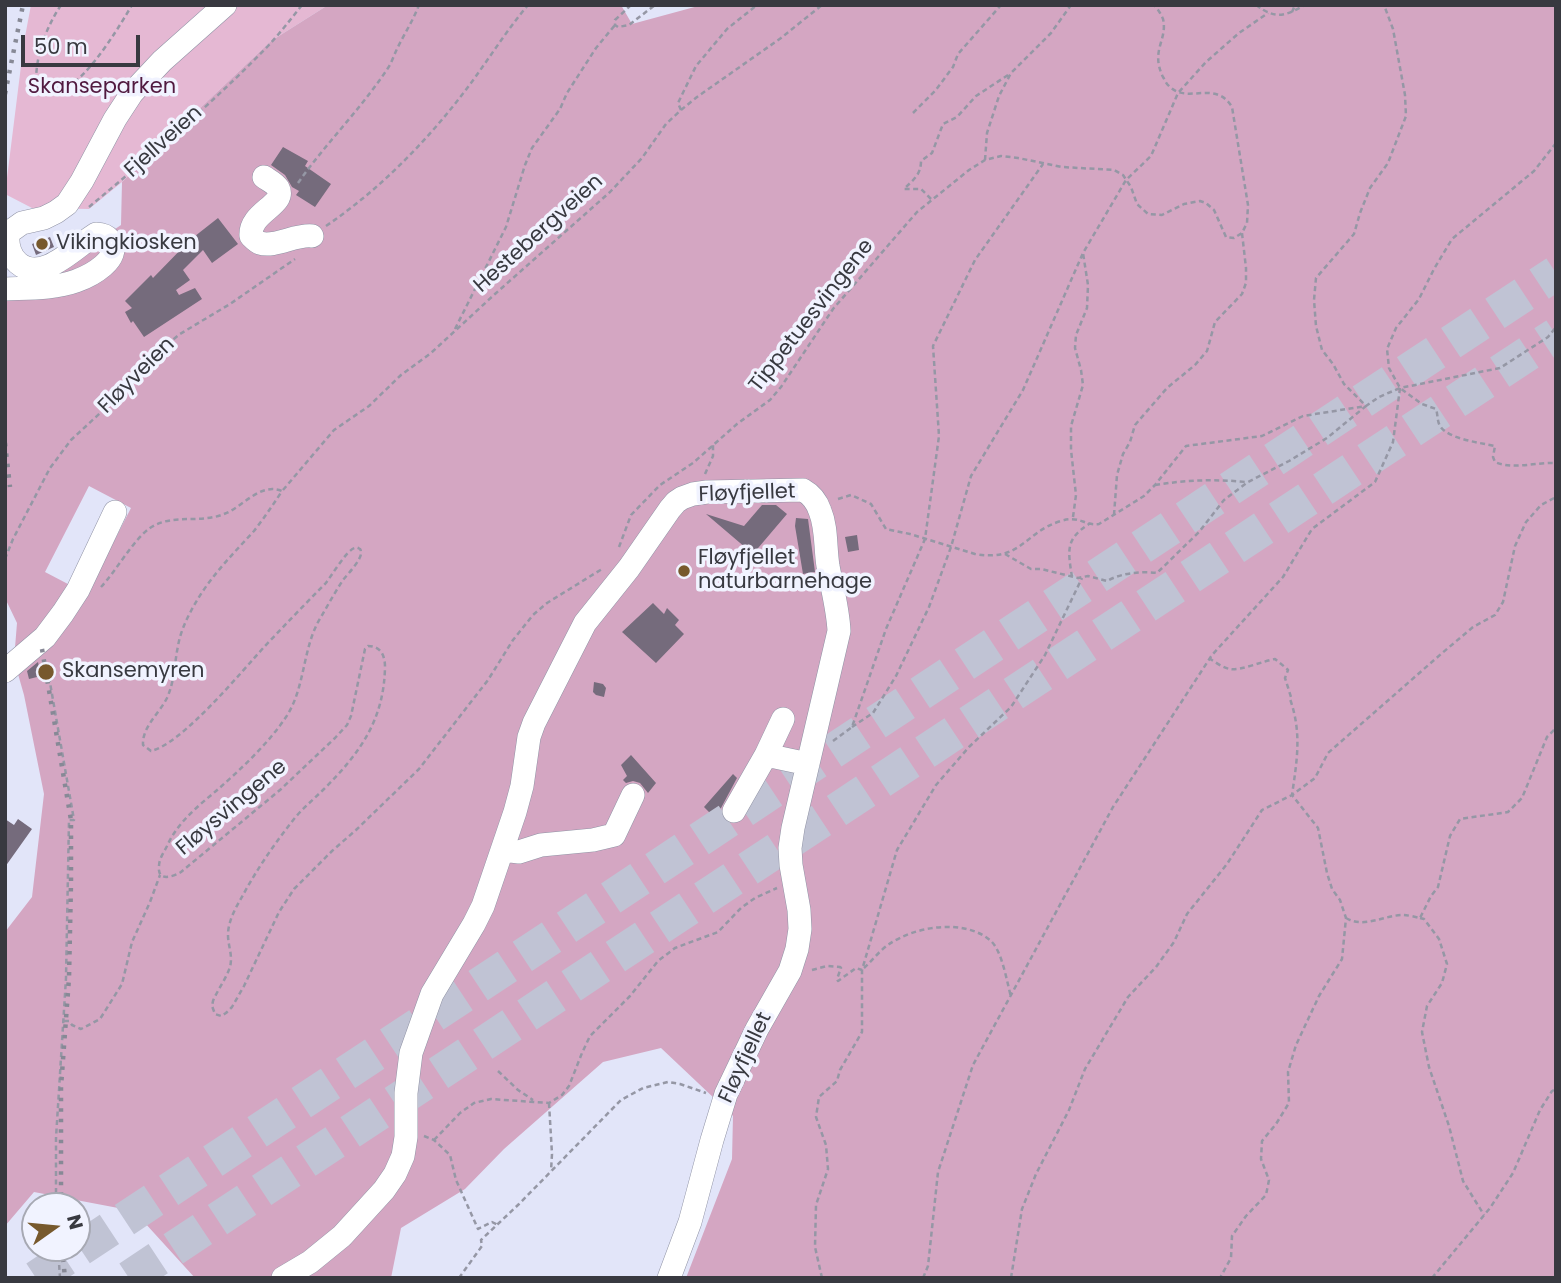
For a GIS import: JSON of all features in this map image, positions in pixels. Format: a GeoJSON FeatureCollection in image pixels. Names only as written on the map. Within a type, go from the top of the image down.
{"type":"FeatureCollection","features":[{"type":"Feature","properties":{"kind":"street"},"geometry":{"type":"LineString","coordinates":[[5,289],[63,285],[78,281],[103,266],[110,258],[112,243],[102,234],[96,234],[50,265],[41,269],[23,267],[14,260],[7,243],[8,233],[14,221],[44,218],[67,204],[132,93],[162,61],[225,5]]}},
{"type":"Feature","properties":{"kind":"street"},"geometry":{"type":"LineString","coordinates":[[264,177],[276,185],[279,195],[274,204],[256,219],[252,225],[251,236],[266,244],[312,236]]}},
{"type":"Feature","properties":{"kind":"street","name":"Fløyfjellet"},"geometry":{"type":"LineString","coordinates":[[283,1278],[326,1251],[395,1174],[403,1156],[407,1073],[424,1014],[441,976],[474,924],[503,850],[522,786],[534,723],[585,623],[629,568],[670,509],[682,498],[706,492],[803,490],[816,501],[824,523],[828,566],[839,615],[839,631],[790,848],[799,910],[797,949],[790,971],[757,1029],[726,1094],[690,1222],[669,1278]]}},
{"type":"Feature","properties":{"kind":"street"},"geometry":{"type":"LineString","coordinates":[[5,671],[45,637],[63,613],[78,590],[115,512]]}},
{"type":"Feature","properties":{"kind":"street"},"geometry":{"type":"LineString","coordinates":[[734,811],[783,719]]}},
{"type":"Feature","properties":{"kind":"street"},"geometry":{"type":"LineString","coordinates":[[766,755],[809,760]]}},
{"type":"Feature","properties":{"kind":"street"},"geometry":{"type":"LineString","coordinates":[[503,850],[519,852],[541,845],[593,840],[614,835],[633,796]]}},
{"type":"Feature","properties":{"kind":"path"},"geometry":{"type":"LineString","coordinates":[[61,5],[47,30],[37,59],[36,82],[42,89],[55,93],[78,80],[106,46],[132,5]]}},
{"type":"Feature","properties":{"kind":"path","name":"Fjellveien"},"geometry":{"type":"LineString","coordinates":[[81,213],[243,71],[270,44],[302,5]]}},
{"type":"Feature","properties":{"kind":"path"},"geometry":{"type":"LineString","coordinates":[[279,195],[293,190],[390,66],[419,5]]}},
{"type":"Feature","properties":{"kind":"path","name":"Fløyveien"},"geometry":{"type":"LineString","coordinates":[[5,559],[50,468],[71,440],[124,391],[170,342],[230,304],[310,247],[312,236],[354,207],[409,157],[464,92],[528,5]]}},
{"type":"Feature","properties":{"kind":"path"},"geometry":{"type":"LineString","coordinates":[[453,332],[506,227],[532,148],[560,109],[567,93],[596,48],[615,25],[615,20],[631,5]]}},
{"type":"Feature","properties":{"kind":"path"},"geometry":{"type":"LineString","coordinates":[[615,25],[629,25],[655,5]]}},
{"type":"Feature","properties":{"kind":"path"},"geometry":{"type":"LineString","coordinates":[[681,110],[678,103],[696,66],[727,29],[757,5]]}},
{"type":"Feature","properties":{"kind":"path","name":"Hestebergveien"},"geometry":{"type":"LineString","coordinates":[[282,491],[334,430],[369,406],[401,375],[431,353],[610,192],[642,158],[666,124],[681,110],[781,38],[821,5]]}},
{"type":"Feature","properties":{"kind":"path"},"geometry":{"type":"LineString","coordinates":[[913,113],[935,91],[953,67],[958,54],[1001,5]]}},
{"type":"Feature","properties":{"kind":"path"},"geometry":{"type":"LineString","coordinates":[[932,199],[921,189],[904,189],[915,180],[921,161],[932,153],[943,124],[957,117],[976,96],[1011,74],[1051,33],[1071,5]]}},
{"type":"Feature","properties":{"kind":"path"},"geometry":{"type":"LineString","coordinates":[[1011,74],[999,96],[988,133],[985,160],[1001,156],[1062,167],[1114,170],[1123,175],[1137,204],[1148,214],[1162,215],[1184,204],[1200,201],[1214,210],[1226,237],[1234,238],[1242,233],[1247,223],[1248,205],[1231,107],[1222,95],[1178,93],[1167,84],[1157,59],[1164,28],[1163,19],[1154,5]]}},
{"type":"Feature","properties":{"kind":"path"},"geometry":{"type":"LineString","coordinates":[[1256,5],[1278,16],[1287,15],[1305,5]]}},
{"type":"Feature","properties":{"kind":"path"},"geometry":{"type":"LineString","coordinates":[[1292,12],[1295,5]]}},
{"type":"Feature","properties":{"kind":"path"},"geometry":{"type":"LineString","coordinates":[[1366,406],[1344,384],[1322,350],[1316,326],[1314,300],[1315,278],[1354,234],[1370,187],[1388,163],[1406,116],[1405,95],[1393,29],[1384,5]]}},
{"type":"Feature","properties":{"kind":"path"},"geometry":{"type":"LineString","coordinates":[[809,760],[873,713],[895,676],[929,607],[951,547],[971,476],[1023,390],[1083,253],[1126,180],[1151,156],[1178,93],[1206,62],[1239,33],[1268,13]]}},
{"type":"Feature","properties":{"kind":"path"},"geometry":{"type":"LineString","coordinates":[[1556,143],[1534,171],[1452,239],[1419,299],[1396,328],[1387,349],[1389,368],[1400,388],[1422,404],[1436,409],[1437,421],[1445,432],[1495,446],[1493,457],[1499,464],[1556,463]]}},
{"type":"Feature","properties":{"kind":"path","name":"Tippetuesvingene"},"geometry":{"type":"LineString","coordinates":[[618,550],[631,515],[660,485],[692,463],[770,400],[833,309],[905,224],[932,199],[985,160]]}},
{"type":"Feature","properties":{"kind":"path"},"geometry":{"type":"LineString","coordinates":[[852,727],[886,629],[925,539],[939,436],[933,345],[975,260],[1044,163]]}},
{"type":"Feature","properties":{"kind":"path"},"geometry":{"type":"LineString","coordinates":[[1114,515],[1117,475],[1135,425],[1167,388],[1195,365],[1207,351],[1215,322],[1242,294],[1246,283],[1246,268],[1242,233]]}},
{"type":"Feature","properties":{"kind":"path"},"geometry":{"type":"LineString","coordinates":[[1073,519],[1076,495],[1071,426],[1083,385],[1082,370],[1075,348],[1076,335],[1087,308],[1088,285],[1083,253]]}},
{"type":"Feature","properties":{"kind":"path"},"geometry":{"type":"LineString","coordinates":[[1005,554],[1031,569],[1072,577],[1088,576],[1107,581],[1137,573],[1157,573],[1199,532],[1224,500],[1248,482],[1327,438],[1379,397],[1400,388],[1500,368],[1548,337],[1556,327]]}},
{"type":"Feature","properties":{"kind":"path"},"geometry":{"type":"LineString","coordinates":[[1548,337],[1556,339]]}},
{"type":"Feature","properties":{"kind":"path"},"geometry":{"type":"LineString","coordinates":[[923,1278],[928,1266],[938,1172],[973,1065],[1113,807],[1209,658],[1283,577],[1312,529],[1375,482],[1393,442],[1400,388]]}},
{"type":"Feature","properties":{"kind":"path"},"geometry":{"type":"LineString","coordinates":[[820,510],[851,495],[871,504],[886,529],[984,556],[1005,554],[1018,548],[1046,526],[1063,520],[1099,524],[1144,496],[1186,446],[1262,436],[1303,416],[1366,406]]}},
{"type":"Feature","properties":{"kind":"path"},"geometry":{"type":"LineString","coordinates":[[706,492],[703,478],[713,456],[713,444]]}},
{"type":"Feature","properties":{"kind":"path"},"geometry":{"type":"LineString","coordinates":[[1155,485],[1209,479],[1248,482]]}},
{"type":"Feature","properties":{"kind":"path"},"geometry":{"type":"LineString","coordinates":[[98,591],[150,528],[172,520],[221,516],[235,510],[263,490],[272,488],[282,491]]}},
{"type":"Feature","properties":{"kind":"path","name":"Fløysvingene"},"geometry":{"type":"LineString","coordinates":[[282,491],[255,529],[200,595],[190,613],[180,639],[176,671],[166,700],[142,737],[146,749],[151,751],[167,744],[206,710],[325,584],[347,553],[356,547],[362,553],[314,629],[288,715],[242,768],[199,804],[180,825],[161,859],[158,867],[160,873],[171,878],[197,860],[280,790],[347,725],[365,649],[368,646],[374,646],[383,653],[385,660],[382,699],[377,717],[362,746],[295,818],[254,876],[233,913],[228,937],[232,953],[229,967],[212,1006],[215,1014],[221,1016],[226,1013],[244,986],[279,912],[294,889],[419,769],[488,680],[513,640],[533,615],[602,568]]}},
{"type":"Feature","properties":{"kind":"path"},"geometry":{"type":"LineString","coordinates":[[1011,1278],[1022,1209],[1036,1174],[1069,1110],[1085,1069],[1128,997],[1156,967],[1174,942],[1187,914],[1227,864],[1262,810],[1292,795],[1315,778],[1328,753],[1473,627],[1495,615],[1503,602],[1516,546],[1527,522],[1541,505],[1556,497]]}},
{"type":"Feature","properties":{"kind":"path"},"geometry":{"type":"LineString","coordinates":[[1072,577],[1070,544],[1077,531],[1089,524]]}},
{"type":"Feature","properties":{"kind":"path"},"geometry":{"type":"LineString","coordinates":[[822,1278],[815,1247],[816,1205],[828,1169],[826,1145],[816,1117],[819,1097],[837,1081],[840,1070],[862,1032],[862,970],[897,850],[936,785],[1018,697],[1045,655],[1082,578]]}},
{"type":"Feature","properties":{"kind":"path"},"geometry":{"type":"LineString","coordinates":[[1209,658],[1229,669],[1243,669],[1275,659],[1286,668],[1285,678],[1294,712],[1298,751],[1292,795],[1318,828],[1327,873],[1346,918],[1342,959],[1318,996],[1296,1045],[1288,1072],[1289,1102],[1262,1141],[1261,1159],[1269,1180],[1266,1195],[1231,1236],[1231,1258],[1220,1278]]}},
{"type":"Feature","properties":{"kind":"path"},"geometry":{"type":"LineString","coordinates":[[50,677],[74,820],[69,820],[64,1021],[56,1138],[57,1192]]}},
{"type":"Feature","properties":{"kind":"path"},"geometry":{"type":"LineString","coordinates":[[1420,918],[1438,887],[1450,836],[1460,819],[1508,812],[1522,798],[1547,737],[1556,729]]}},
{"type":"Feature","properties":{"kind":"path"},"geometry":{"type":"LineString","coordinates":[[64,1021],[69,1021],[81,1029],[100,1019],[122,984],[132,942],[160,873]]}},
{"type":"Feature","properties":{"kind":"path"},"geometry":{"type":"LineString","coordinates":[[434,1140],[460,1113],[474,1103],[491,1099],[549,1103],[562,1094],[569,1086],[590,1036],[630,996],[659,961],[675,948],[718,932],[741,908],[755,898],[793,880]]}},
{"type":"Feature","properties":{"kind":"path"},"geometry":{"type":"LineString","coordinates":[[1346,918],[1352,922],[1402,915],[1420,918],[1424,919],[1439,939],[1447,964],[1442,983],[1427,1006],[1422,1032],[1429,1067],[1449,1126],[1463,1181],[1484,1215]]}},
{"type":"Feature","properties":{"kind":"path"},"geometry":{"type":"LineString","coordinates":[[862,970],[888,945],[915,931],[947,926],[974,931],[992,942],[1001,960],[1011,997]]}},
{"type":"Feature","properties":{"kind":"path"},"geometry":{"type":"LineString","coordinates":[[784,983],[796,981],[808,971],[827,966],[841,968],[838,981],[856,968],[862,970]]}},
{"type":"Feature","properties":{"kind":"path"},"geometry":{"type":"LineString","coordinates":[[498,1071],[518,1090],[536,1101]]}},
{"type":"Feature","properties":{"kind":"path"},"geometry":{"type":"LineString","coordinates":[[459,1278],[482,1247],[481,1240],[621,1100],[643,1088],[668,1082],[707,1093],[726,1094]]}},
{"type":"Feature","properties":{"kind":"path"},"geometry":{"type":"LineString","coordinates":[[1432,1278],[1484,1215],[1513,1173],[1540,1110],[1556,1089]]}},
{"type":"Feature","properties":{"kind":"path"},"geometry":{"type":"LineString","coordinates":[[549,1103],[551,1171]]}},
{"type":"Feature","properties":{"kind":"path"},"geometry":{"type":"LineString","coordinates":[[406,1130],[434,1140],[450,1155],[456,1180],[478,1229],[492,1222],[498,1224]]}},
{"type":"Feature","properties":{"kind":"path"},"geometry":{"type":"LineString","coordinates":[[1224,1273],[1228,1278]]}},
{"type":"Feature","properties":{"kind":"green space","name":"Skanseparken"},"geometry":{"type":"Polygon","coordinates":[[[31,5],[328,5],[271,41],[122,182],[89,209],[32,208],[5,194],[31,5]]]}},
{"type":"Feature","properties":{"kind":"shaded area"},"geometry":{"type":"Polygon","coordinates":[[[328,5],[621,5],[632,24],[702,5],[1556,5],[1556,1278],[686,1278],[732,1159],[733,1116],[661,1048],[603,1062],[504,1149],[465,1189],[401,1228],[391,1278],[195,1278],[134,1211],[91,1203],[91,1192],[21,1192],[21,1207],[5,1226],[5,932],[32,897],[44,794],[24,695],[14,660],[17,623],[5,598],[5,288],[37,282],[121,225],[122,182],[271,41],[328,5]],[[89,486],[45,572],[87,594],[131,508],[89,486]]]}},
{"type":"Feature","properties":{"kind":"building"},"geometry":{"type":"Polygon","coordinates":[[[283,147],[308,161],[305,166],[331,184],[315,207],[296,195],[299,191],[292,187],[285,175],[271,165],[283,147]]]}},
{"type":"Feature","properties":{"kind":"building"},"geometry":{"type":"Polygon","coordinates":[[[218,218],[238,244],[212,263],[203,250],[183,270],[190,280],[176,290],[179,295],[195,288],[202,299],[144,337],[125,312],[132,308],[125,301],[151,275],[153,278],[190,240],[218,218]]]}},
{"type":"Feature","properties":{"kind":"building"},"geometry":{"type":"Polygon","coordinates":[[[50,237],[54,247],[36,255],[32,244],[50,237]]]}},
{"type":"Feature","properties":{"kind":"building"},"geometry":{"type":"Polygon","coordinates":[[[762,505],[776,505],[787,514],[753,554],[706,514],[744,526],[762,505]]]}},
{"type":"Feature","properties":{"kind":"building"},"geometry":{"type":"Polygon","coordinates":[[[796,518],[808,519],[815,572],[803,574],[796,518]]]}},
{"type":"Feature","properties":{"kind":"building"},"geometry":{"type":"Polygon","coordinates":[[[857,535],[859,550],[848,552],[845,537],[857,535]]]}},
{"type":"Feature","properties":{"kind":"building"},"geometry":{"type":"Polygon","coordinates":[[[653,603],[664,614],[667,608],[679,620],[675,625],[684,634],[656,663],[622,632],[653,603]]]}},
{"type":"Feature","properties":{"kind":"building"},"geometry":{"type":"Polygon","coordinates":[[[38,662],[41,676],[29,679],[27,671],[38,662]]]}},
{"type":"Feature","properties":{"kind":"building"},"geometry":{"type":"Polygon","coordinates":[[[594,682],[603,684],[606,688],[604,697],[593,692],[594,682]]]}},
{"type":"Feature","properties":{"kind":"building"},"geometry":{"type":"Polygon","coordinates":[[[631,755],[656,783],[648,793],[640,783],[626,783],[623,780],[627,776],[621,765],[631,755]]]}},
{"type":"Feature","properties":{"kind":"building"},"geometry":{"type":"Polygon","coordinates":[[[733,774],[737,778],[721,808],[713,816],[704,807],[733,774]]]}},
{"type":"Feature","properties":{"kind":"building"},"geometry":{"type":"Polygon","coordinates":[[[5,819],[14,825],[18,819],[32,829],[5,867],[5,819]]]}},
{"type":"Feature","properties":{"kind":"tunnel"},"geometry":{"type":"LineString","coordinates":[[36,1278],[1556,273]]}},
{"type":"Feature","properties":{"kind":"tunnel"},"geometry":{"type":"LineString","coordinates":[[129,1278],[1556,335]]}},
{"type":"Feature","properties":{"kind":"railway"},"geometry":{"type":"LineString","coordinates":[[5,94],[23,5]]}},
{"type":"Feature","properties":{"kind":"railway"},"geometry":{"type":"LineString","coordinates":[[5,443],[10,487]]}},
{"type":"Feature","properties":{"kind":"railway"},"geometry":{"type":"LineString","coordinates":[[42,649],[71,820],[69,978],[61,1087],[61,1192]]}},
{"type":"Feature","properties":{"kind":"railway"},"geometry":{"type":"LineString","coordinates":[[63,1262],[65,1278]]}},
{"type":"Feature","properties":{"kind":"place","name":"Vikingkiosken"},"geometry":{"type":"Point","coordinates":[42,244]}},
{"type":"Feature","properties":{"kind":"place","name":"Fløyfjellet naturbarnehage"},"geometry":{"type":"Point","coordinates":[684,571]}},
{"type":"Feature","properties":{"kind":"place","name":"Skansemyren"},"geometry":{"type":"Point","coordinates":[46,672]}}]}
